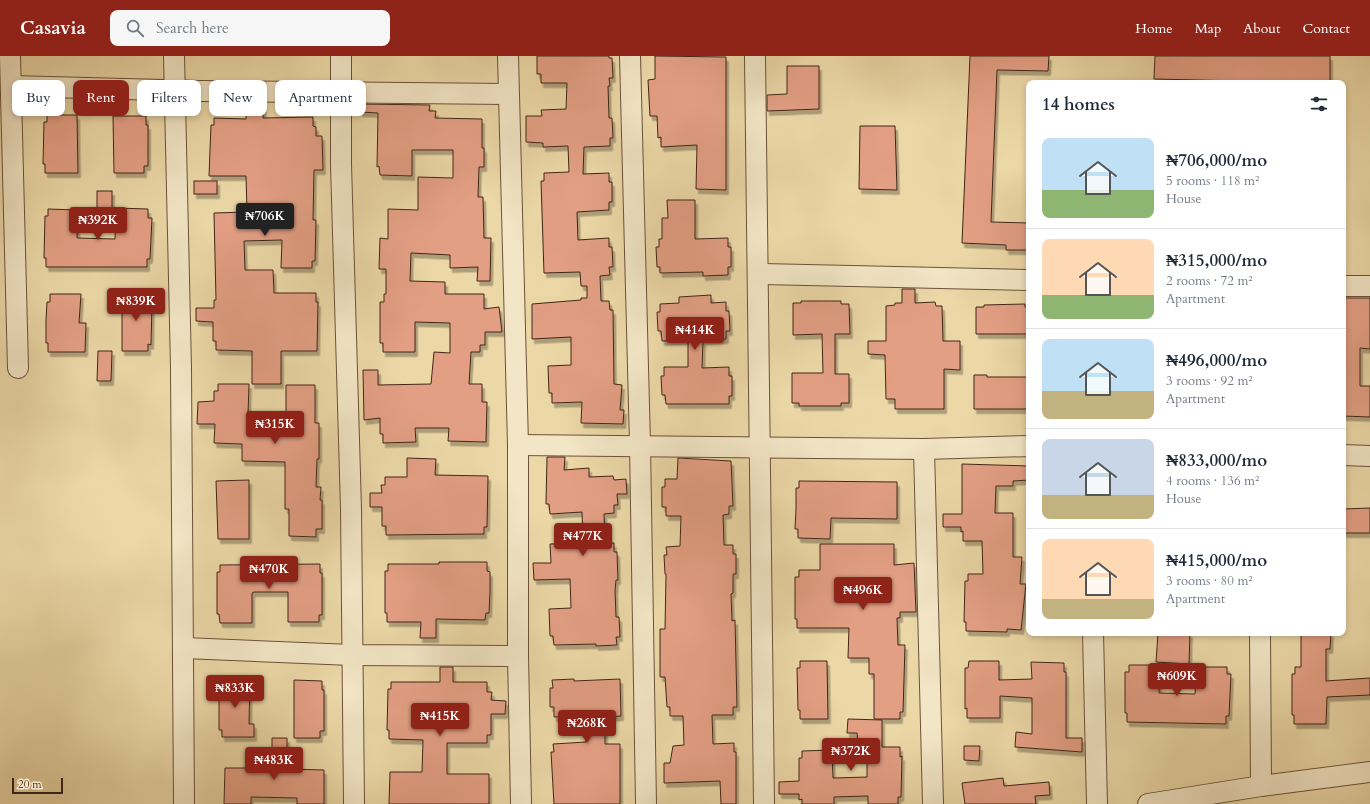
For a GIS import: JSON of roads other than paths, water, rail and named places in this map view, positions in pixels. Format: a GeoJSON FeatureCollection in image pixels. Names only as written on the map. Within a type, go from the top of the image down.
{"type":"FeatureCollection","features":[{"type":"Feature","properties":{"kind":"street"},"geometry":{"type":"LineString","coordinates":[[10,56],[18,368]]}},
{"type":"Feature","properties":{"kind":"street"},"geometry":{"type":"LineString","coordinates":[[174,56],[174,80]]}},
{"type":"Feature","properties":{"kind":"street"},"geometry":{"type":"LineString","coordinates":[[341,56],[342,80]]}},
{"type":"Feature","properties":{"kind":"street"},"geometry":{"type":"LineString","coordinates":[[508,56],[518,444],[520,804]]}},
{"type":"Feature","properties":{"kind":"street"},"geometry":{"type":"LineString","coordinates":[[630,56],[640,445],[646,804]]}},
{"type":"Feature","properties":{"kind":"street"},"geometry":{"type":"LineString","coordinates":[[755,56],[759,274],[759,447],[764,804]]}},
{"type":"Feature","properties":{"kind":"street"},"geometry":{"type":"LineString","coordinates":[[11,86],[137,90]]}},
{"type":"Feature","properties":{"kind":"street"},"geometry":{"type":"LineString","coordinates":[[201,91],[275,92]]}},
{"type":"Feature","properties":{"kind":"street"},"geometry":{"type":"LineString","coordinates":[[366,92],[508,94]]}},
{"type":"Feature","properties":{"kind":"street"},"geometry":{"type":"LineString","coordinates":[[175,116],[184,648],[184,804]]}},
{"type":"Feature","properties":{"kind":"street"},"geometry":{"type":"LineString","coordinates":[[342,116],[341,164],[351,509],[354,804]]}},
{"type":"Feature","properties":{"kind":"street"},"geometry":{"type":"LineString","coordinates":[[759,274],[1026,280]]}},
{"type":"Feature","properties":{"kind":"street"},"geometry":{"type":"LineString","coordinates":[[1346,286],[1370,286]]}},
{"type":"Feature","properties":{"kind":"street"},"geometry":{"type":"LineString","coordinates":[[518,444],[924,449],[1026,446]]}},
{"type":"Feature","properties":{"kind":"street"},"geometry":{"type":"LineString","coordinates":[[924,449],[933,804]]}},
{"type":"Feature","properties":{"kind":"street"},"geometry":{"type":"LineString","coordinates":[[1346,455],[1370,456]]}},
{"type":"Feature","properties":{"kind":"street"},"geometry":{"type":"LineString","coordinates":[[1093,636],[1097,804]]}},
{"type":"Feature","properties":{"kind":"street"},"geometry":{"type":"LineString","coordinates":[[1260,636],[1261,786]]}},
{"type":"Feature","properties":{"kind":"street"},"geometry":{"type":"LineString","coordinates":[[184,648],[352,655],[518,656]]}},
{"type":"Feature","properties":{"kind":"street"},"geometry":{"type":"LineString","coordinates":[[1148,804],[1261,786],[1370,772]]}}]}
